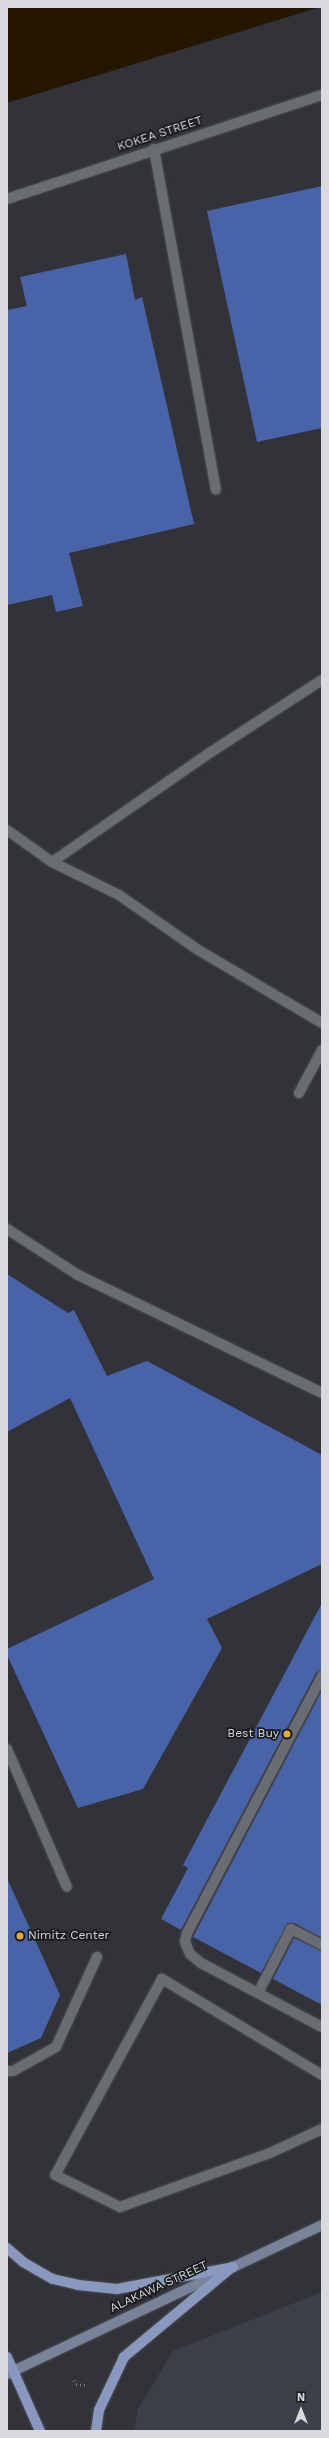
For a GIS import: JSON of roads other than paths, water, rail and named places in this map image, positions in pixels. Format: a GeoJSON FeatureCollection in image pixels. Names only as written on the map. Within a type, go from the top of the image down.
{"type":"FeatureCollection","features":[{"type":"Feature","properties":{"kind":"main road","name":"ALAKAWA STREET"},"geometry":{"type":"LineString","coordinates":[[10,2372],[322,2225]]}},
{"type":"Feature","properties":{"kind":"main road"},"geometry":{"type":"LineString","coordinates":[[7,2248],[23,2262],[53,2278],[78,2285],[117,2288],[233,2267]]}},
{"type":"Feature","properties":{"kind":"main road"},"geometry":{"type":"LineString","coordinates":[[96,2431],[99,2410],[124,2357],[233,2267]]}},
{"type":"Feature","properties":{"kind":"main road"},"geometry":{"type":"LineString","coordinates":[[7,2357],[10,2372],[40,2431]]}},
{"type":"Feature","properties":{"kind":"street","name":"KOKEA STREET"},"geometry":{"type":"LineString","coordinates":[[7,199],[154,149],[322,95]]}},
{"type":"Feature","properties":{"kind":"street"},"geometry":{"type":"LineString","coordinates":[[154,149],[216,488]]}},
{"type":"Feature","properties":{"kind":"street"},"geometry":{"type":"LineString","coordinates":[[52,862],[211,752],[322,680]]}},
{"type":"Feature","properties":{"kind":"street"},"geometry":{"type":"LineString","coordinates":[[7,830],[52,862],[119,895],[200,951],[322,1023]]}},
{"type":"Feature","properties":{"kind":"street"},"geometry":{"type":"LineString","coordinates":[[299,1093],[322,1050]]}},
{"type":"Feature","properties":{"kind":"street"},"geometry":{"type":"LineString","coordinates":[[7,1229],[78,1275],[322,1393]]}},
{"type":"Feature","properties":{"kind":"street"},"geometry":{"type":"LineString","coordinates":[[322,1676],[185,1938],[186,1947],[192,1957],[322,2027]]}},
{"type":"Feature","properties":{"kind":"street"},"geometry":{"type":"LineString","coordinates":[[7,1749],[67,1887]]}},
{"type":"Feature","properties":{"kind":"street"},"geometry":{"type":"LineString","coordinates":[[258,1993],[291,1929],[322,1946]]}},
{"type":"Feature","properties":{"kind":"street"},"geometry":{"type":"LineString","coordinates":[[7,2071],[13,2071],[56,2047],[97,1957]]}},
{"type":"Feature","properties":{"kind":"street"},"geometry":{"type":"LineString","coordinates":[[322,2075],[162,1979],[56,2174],[120,2207],[270,2153],[322,2129]]}},
{"type":"Feature","properties":{"kind":"place","name":"Best Buy"},"geometry":{"type":"Point","coordinates":[287,1734]}},
{"type":"Feature","properties":{"kind":"place","name":"Nimitz Center"},"geometry":{"type":"Point","coordinates":[20,1936]}}]}
